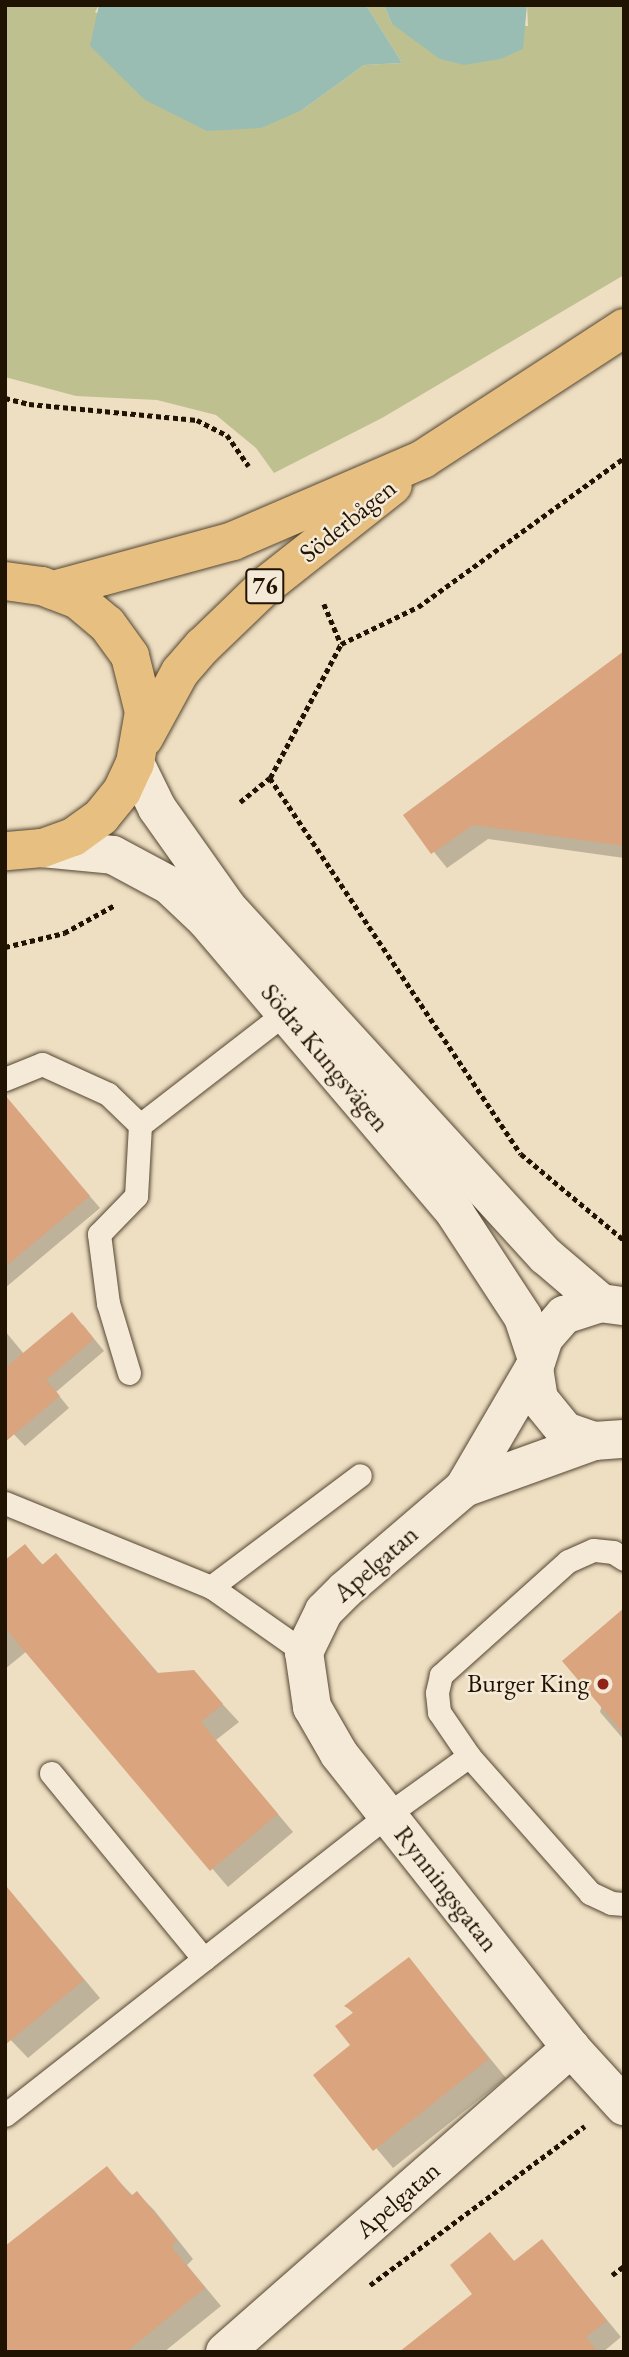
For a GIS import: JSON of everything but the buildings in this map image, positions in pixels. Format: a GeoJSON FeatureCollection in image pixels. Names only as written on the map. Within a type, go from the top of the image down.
{"type":"FeatureCollection","features":[{"type":"Feature","properties":{"kind":"main road","name":"Söderbågen"},"geometry":{"type":"LineString","coordinates":[[15,851],[72,837],[101,817],[122,791],[138,753],[180,672],[264,587],[423,459],[624,328]]}},
{"type":"Feature","properties":{"kind":"main road","name":"Söderbågen"},"geometry":{"type":"LineString","coordinates":[[53,590],[233,541],[423,459]]}},
{"type":"Feature","properties":{"kind":"main road"},"geometry":{"type":"LineString","coordinates":[[5,581],[53,590],[78,600],[107,624],[130,656],[141,688],[138,753]]}},
{"type":"Feature","properties":{"kind":"main road","name":"Södra Kungsvägen"},"geometry":{"type":"LineString","coordinates":[[138,753],[157,807],[227,907],[546,1256],[617,1305]]}},
{"type":"Feature","properties":{"kind":"main road","name":"Södra Kungsvägen"},"geometry":{"type":"LineString","coordinates":[[15,851],[113,855],[169,885],[286,1012],[455,1213],[523,1317],[535,1362],[539,1399],[552,1420],[572,1435],[615,1442]]}},
{"type":"Feature","properties":{"kind":"main road","name":"Apelgatan"},"geometry":{"type":"LineString","coordinates":[[304,1652],[324,1611],[464,1488],[535,1362],[544,1338],[564,1315],[617,1305]]}},
{"type":"Feature","properties":{"kind":"main road","name":"Apelgatan"},"geometry":{"type":"LineString","coordinates":[[464,1488],[615,1442]]}},
{"type":"Feature","properties":{"kind":"main road","name":"Rynningsgatan"},"geometry":{"type":"LineString","coordinates":[[304,1652],[312,1707],[339,1754],[571,2048],[621,2102]]}},
{"type":"Feature","properties":{"kind":"main road","name":"Apelgatan"},"geometry":{"type":"LineString","coordinates":[[225,2352],[571,2048]]}},
{"type":"Feature","properties":{"kind":"lane"},"geometry":{"type":"LineString","coordinates":[[129,1373],[108,1303],[99,1234],[136,1196],[140,1125],[286,1012]]}},
{"type":"Feature","properties":{"kind":"lane"},"geometry":{"type":"LineString","coordinates":[[5,1079],[42,1064],[108,1094],[140,1125]]}},
{"type":"Feature","properties":{"kind":"lane"},"geometry":{"type":"LineString","coordinates":[[211,1587],[360,1475]]}},
{"type":"Feature","properties":{"kind":"lane"},"geometry":{"type":"LineString","coordinates":[[5,1503],[211,1587],[304,1652]]}},
{"type":"Feature","properties":{"kind":"lane"},"geometry":{"type":"LineString","coordinates":[[624,1559],[613,1552],[593,1550],[568,1561],[441,1675],[439,1713],[469,1756],[590,1893],[611,1903],[624,1904]]}},
{"type":"Feature","properties":{"kind":"lane"},"geometry":{"type":"LineString","coordinates":[[5,2115],[387,1815],[469,1756]]}},
{"type":"Feature","properties":{"kind":"lane"},"geometry":{"type":"LineString","coordinates":[[51,1773],[204,1959]]}},
{"type":"Feature","properties":{"kind":"path"},"geometry":{"type":"LineString","coordinates":[[5,398],[29,404],[197,420],[227,435],[249,466]]}},
{"type":"Feature","properties":{"kind":"path"},"geometry":{"type":"LineString","coordinates":[[240,802],[270,778],[341,644],[418,607],[624,458]]}},
{"type":"Feature","properties":{"kind":"path"},"geometry":{"type":"LineString","coordinates":[[324,604],[341,644]]}},
{"type":"Feature","properties":{"kind":"path"},"geometry":{"type":"LineString","coordinates":[[270,778],[521,1154],[624,1240]]}},
{"type":"Feature","properties":{"kind":"path"},"geometry":{"type":"LineString","coordinates":[[5,947],[64,933],[121,902]]}},
{"type":"Feature","properties":{"kind":"path"},"geometry":{"type":"LineString","coordinates":[[367,2287],[621,2102]]}},
{"type":"Feature","properties":{"kind":"path"},"geometry":{"type":"LineString","coordinates":[[612,2275],[624,2266]]}},
{"type":"Feature","properties":{"kind":"green space"},"geometry":{"type":"Polygon","coordinates":[[[5,5],[99,5],[95,12],[302,110],[364,65],[402,63],[366,5],[384,5],[392,24],[528,26],[527,5],[624,5],[624,275],[382,418],[274,473],[256,448],[216,415],[157,400],[76,396],[5,377],[5,5]]]}},
{"type":"Feature","properties":{"kind":"water"},"geometry":{"type":"Polygon","coordinates":[[[99,5],[366,5],[402,63],[364,65],[302,110],[261,128],[207,131],[145,100],[90,46],[99,5]]]}},
{"type":"Feature","properties":{"kind":"water"},"geometry":{"type":"Polygon","coordinates":[[[384,5],[527,5],[523,49],[500,59],[464,65],[440,59],[392,24],[384,5]]]}},
{"type":"Feature","properties":{"kind":"place","name":"Burger King"},"geometry":{"type":"Point","coordinates":[603,1684]}}]}
